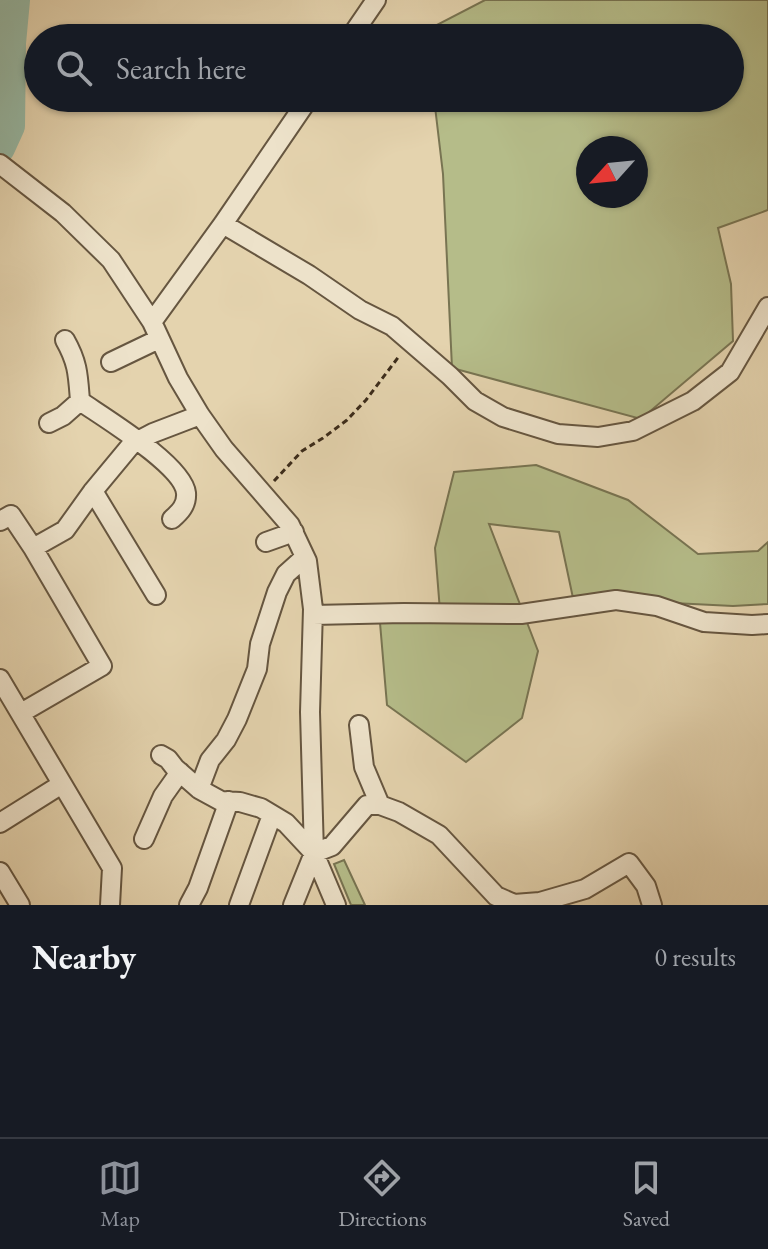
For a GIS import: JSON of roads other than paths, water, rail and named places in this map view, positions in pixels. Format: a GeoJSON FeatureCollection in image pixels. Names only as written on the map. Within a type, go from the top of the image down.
{"type":"FeatureCollection","features":[{"type":"Feature","properties":{"kind":"street"},"geometry":{"type":"LineString","coordinates":[[360,24],[376,0]]}},
{"type":"Feature","properties":{"kind":"street"},"geometry":{"type":"LineString","coordinates":[[111,362],[156,330],[299,112]]}},
{"type":"Feature","properties":{"kind":"street"},"geometry":{"type":"LineString","coordinates":[[0,164],[63,213],[111,260],[156,330],[178,378],[200,415],[224,449],[290,525],[307,561],[313,615],[310,712],[314,853],[293,905]]}},
{"type":"Feature","properties":{"kind":"street"},"geometry":{"type":"LineString","coordinates":[[223,224],[309,275],[360,310],[392,326],[475,401],[503,417],[558,434],[598,437],[633,431],[693,401],[730,372],[768,307]]}},
{"type":"Feature","properties":{"kind":"street"},"geometry":{"type":"LineString","coordinates":[[65,340],[75,358],[80,401]]}},
{"type":"Feature","properties":{"kind":"street"},"geometry":{"type":"LineString","coordinates":[[49,423],[80,401]]}},
{"type":"Feature","properties":{"kind":"street"},"geometry":{"type":"LineString","coordinates":[[80,401],[139,441],[181,479],[186,491],[185,504],[172,519]]}},
{"type":"Feature","properties":{"kind":"street"},"geometry":{"type":"LineString","coordinates":[[33,548],[65,530],[132,444],[200,415]]}},
{"type":"Feature","properties":{"kind":"street"},"geometry":{"type":"LineString","coordinates":[[93,491],[156,595]]}},
{"type":"Feature","properties":{"kind":"street"},"geometry":{"type":"LineString","coordinates":[[0,521],[11,515],[102,666],[21,713]]}},
{"type":"Feature","properties":{"kind":"street"},"geometry":{"type":"LineString","coordinates":[[266,542],[294,532]]}},
{"type":"Feature","properties":{"kind":"street"},"geometry":{"type":"LineString","coordinates":[[199,789],[210,760],[237,719],[257,669],[260,644],[277,592],[286,574],[305,557]]}},
{"type":"Feature","properties":{"kind":"street"},"geometry":{"type":"LineString","coordinates":[[313,615],[521,614],[616,600],[657,606],[704,622],[768,624]]}},
{"type":"Feature","properties":{"kind":"street"},"geometry":{"type":"LineString","coordinates":[[0,679],[112,868],[110,905]]}},
{"type":"Feature","properties":{"kind":"street"},"geometry":{"type":"LineString","coordinates":[[359,725],[364,767],[380,805]]}},
{"type":"Feature","properties":{"kind":"street"},"geometry":{"type":"LineString","coordinates":[[161,755],[199,789],[221,801],[261,808],[286,823],[314,853],[336,905]]}},
{"type":"Feature","properties":{"kind":"street"},"geometry":{"type":"LineString","coordinates":[[144,839],[163,796],[180,772]]}},
{"type":"Feature","properties":{"kind":"street"},"geometry":{"type":"LineString","coordinates":[[0,823],[62,784]]}},
{"type":"Feature","properties":{"kind":"street"},"geometry":{"type":"LineString","coordinates":[[189,905],[229,801]]}},
{"type":"Feature","properties":{"kind":"street"},"geometry":{"type":"LineString","coordinates":[[314,853],[332,846],[367,805],[380,805],[439,835],[496,896],[514,904],[540,902],[585,889],[629,863],[646,886],[652,905]]}},
{"type":"Feature","properties":{"kind":"street"},"geometry":{"type":"LineString","coordinates":[[239,905],[272,815]]}},
{"type":"Feature","properties":{"kind":"street"},"geometry":{"type":"LineString","coordinates":[[0,872],[20,905]]}},
{"type":"Feature","properties":{"kind":"waterway"},"geometry":{"type":"LineString","coordinates":[[0,148],[10,126],[15,0]]}}]}
